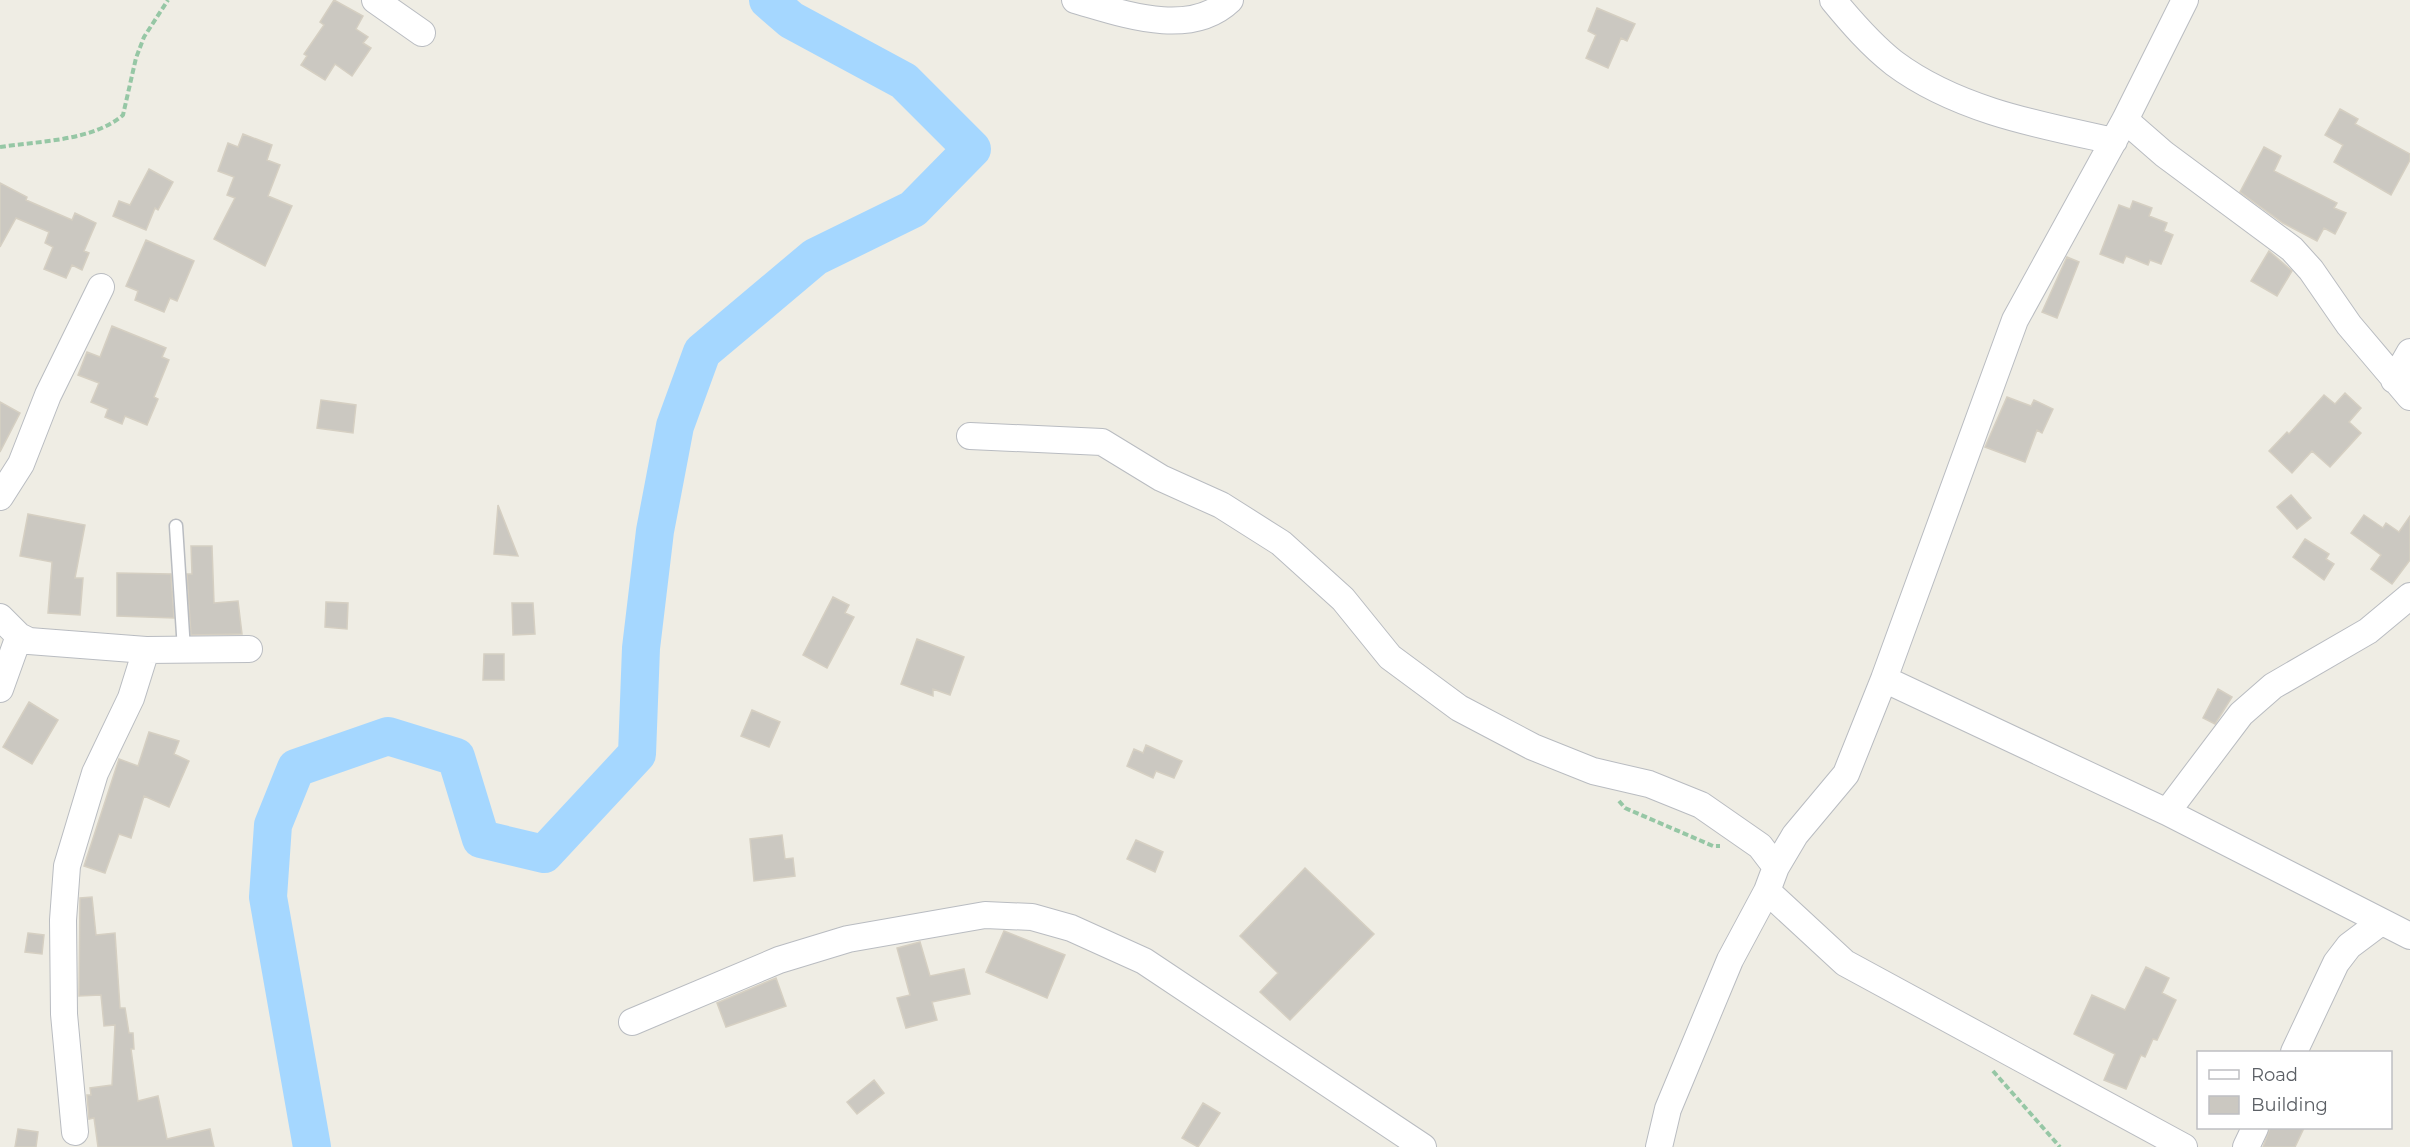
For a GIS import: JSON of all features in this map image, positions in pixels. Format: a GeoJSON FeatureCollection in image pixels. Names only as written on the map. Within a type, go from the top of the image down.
{"type":"FeatureCollection","features":[{"type":"Feature","properties":{"kind":"street"},"geometry":{"type":"LineString","coordinates":[[375,0],[422,33]]}},
{"type":"Feature","properties":{"kind":"street"},"geometry":{"type":"LineString","coordinates":[[1075,0],[1140,18],[1195,19],[1230,0]]}},
{"type":"Feature","properties":{"kind":"street"},"geometry":{"type":"LineString","coordinates":[[1833,0],[1857,30],[1894,63],[1933,86],[2005,115],[2120,130],[2164,154],[2292,249],[2311,270],[2349,325],[2402,389]]}},
{"type":"Feature","properties":{"kind":"street"},"geometry":{"type":"LineString","coordinates":[[1659,1147],[1668,1109],[1730,960],[1767,891],[1776,867],[1795,835],[1846,774],[1884,679],[2015,320],[2120,130],[2185,0]]}},
{"type":"Feature","properties":{"kind":"street"},"geometry":{"type":"LineString","coordinates":[[0,497],[21,464],[48,394],[101,287]]}},
{"type":"Feature","properties":{"kind":"street"},"geometry":{"type":"LineString","coordinates":[[2402,389],[2410,352]]}},
{"type":"Feature","properties":{"kind":"street"},"geometry":{"type":"LineString","coordinates":[[970,436],[1101,442],[1161,478],[1221,504],[1281,543],[1343,599],[1390,657],[1459,708],[1533,747],[1593,771],[1649,784],[1701,805],[1760,846],[1776,867]]}},
{"type":"Feature","properties":{"kind":"street"},"geometry":{"type":"LineString","coordinates":[[2167,812],[2241,714],[2273,686],[2368,631],[2410,596]]}},
{"type":"Feature","properties":{"kind":"street"},"geometry":{"type":"LineString","coordinates":[[0,616],[19,636],[29,641],[146,650],[249,649]]}},
{"type":"Feature","properties":{"kind":"street"},"geometry":{"type":"LineString","coordinates":[[0,689],[19,636]]}},
{"type":"Feature","properties":{"kind":"street"},"geometry":{"type":"LineString","coordinates":[[75,1132],[64,1014],[63,920],[67,866],[95,773],[131,698],[146,650]]}},
{"type":"Feature","properties":{"kind":"street"},"geometry":{"type":"LineString","coordinates":[[1884,679],[2167,812],[2410,936]]}},
{"type":"Feature","properties":{"kind":"street"},"geometry":{"type":"LineString","coordinates":[[1767,891],[1845,963],[2184,1147]]}},
{"type":"Feature","properties":{"kind":"street"},"geometry":{"type":"LineString","coordinates":[[632,1022],[779,960],[848,939],[985,915],[1032,917],[1071,928],[1144,960],[1423,1147]]}},
{"type":"Feature","properties":{"kind":"street"},"geometry":{"type":"LineString","coordinates":[[2295,1051],[2337,963],[2349,946],[2381,922]]}},
{"type":"Feature","properties":{"kind":"street"},"geometry":{"type":"LineString","coordinates":[[2246,1147],[2255,1129]]}},
{"type":"Feature","properties":{"kind":"lane"},"geometry":{"type":"LineString","coordinates":[[176,525],[184,650]]}},
{"type":"Feature","properties":{"kind":"path"},"geometry":{"type":"LineString","coordinates":[[0,147],[87,134],[103,129],[123,115],[136,58],[144,37],[168,0]]}},
{"type":"Feature","properties":{"kind":"path"},"geometry":{"type":"LineString","coordinates":[[1593,771],[1625,808],[1713,846],[1725,846]]}},
{"type":"Feature","properties":{"kind":"path"},"geometry":{"type":"LineString","coordinates":[[1986,1063],[2060,1147]]}},
{"type":"Feature","properties":{"kind":"building"},"geometry":{"type":"Polygon","coordinates":[[[334,0],[363,16],[356,29],[368,37],[363,43],[371,48],[352,76],[335,64],[325,80],[301,65],[307,56],[304,54],[324,25],[320,22],[334,0]]]}},
{"type":"Feature","properties":{"kind":"building"},"geometry":{"type":"Polygon","coordinates":[[[1597,8],[1635,24],[1627,41],[1621,38],[1608,68],[1586,58],[1596,35],[1588,31],[1597,8]]]}},
{"type":"Feature","properties":{"kind":"building"},"geometry":{"type":"Polygon","coordinates":[[[2340,109],[2358,119],[2355,124],[2410,154],[2410,160],[2391,195],[2334,162],[2343,145],[2325,135],[2340,109]]]}},
{"type":"Feature","properties":{"kind":"building"},"geometry":{"type":"Polygon","coordinates":[[[243,134],[272,145],[267,160],[280,165],[268,196],[292,206],[265,266],[214,239],[235,198],[227,195],[234,177],[218,171],[228,143],[238,147],[243,134]]]}},
{"type":"Feature","properties":{"kind":"building"},"geometry":{"type":"Polygon","coordinates":[[[2264,147],[2281,156],[2274,171],[2337,203],[2334,208],[2346,213],[2335,234],[2324,228],[2317,241],[2283,223],[2240,192],[2264,147]]]}},
{"type":"Feature","properties":{"kind":"building"},"geometry":{"type":"Polygon","coordinates":[[[149,169],[173,182],[158,210],[155,208],[146,230],[113,216],[119,201],[130,205],[149,169]]]}},
{"type":"Feature","properties":{"kind":"building"},"geometry":{"type":"Polygon","coordinates":[[[0,183],[27,197],[26,200],[72,220],[75,213],[96,223],[84,251],[89,253],[82,270],[72,265],[66,278],[44,269],[53,247],[45,243],[49,232],[16,218],[0,247],[0,183]]]}},
{"type":"Feature","properties":{"kind":"building"},"geometry":{"type":"Polygon","coordinates":[[[2133,201],[2152,208],[2149,216],[2167,223],[2164,231],[2173,235],[2161,264],[2150,260],[2148,265],[2126,256],[2123,263],[2100,254],[2119,205],[2130,209],[2133,201]]]}},
{"type":"Feature","properties":{"kind":"building"},"geometry":{"type":"Polygon","coordinates":[[[146,240],[194,261],[177,301],[170,298],[164,312],[135,300],[138,291],[126,286],[146,240]]]}},
{"type":"Feature","properties":{"kind":"building"},"geometry":{"type":"Polygon","coordinates":[[[2269,251],[2292,271],[2277,296],[2251,281],[2269,251]]]}},
{"type":"Feature","properties":{"kind":"building"},"geometry":{"type":"Polygon","coordinates":[[[2067,257],[2079,262],[2057,318],[2042,312],[2067,257]]]}},
{"type":"Feature","properties":{"kind":"building"},"geometry":{"type":"Polygon","coordinates":[[[112,326],[166,348],[162,357],[169,360],[154,397],[158,399],[147,425],[125,416],[122,424],[105,417],[108,409],[91,402],[99,383],[78,375],[87,352],[100,357],[112,326]]]}},
{"type":"Feature","properties":{"kind":"building"},"geometry":{"type":"Polygon","coordinates":[[[2345,393],[2361,408],[2349,422],[2361,433],[2330,467],[2312,451],[2292,473],[2269,451],[2287,432],[2289,434],[2324,395],[2335,404],[2345,393]]]}},
{"type":"Feature","properties":{"kind":"building"},"geometry":{"type":"Polygon","coordinates":[[[2007,397],[2031,406],[2034,400],[2053,409],[2042,433],[2037,430],[2025,462],[1985,447],[2007,397]]]}},
{"type":"Feature","properties":{"kind":"building"},"geometry":{"type":"Polygon","coordinates":[[[321,400],[356,405],[353,433],[317,428],[321,400]]]}},
{"type":"Feature","properties":{"kind":"building"},"geometry":{"type":"Polygon","coordinates":[[[0,402],[20,413],[0,452],[0,402]]]}},
{"type":"Feature","properties":{"kind":"building"},"geometry":{"type":"Polygon","coordinates":[[[2291,495],[2311,518],[2297,529],[2277,507],[2291,495]]]}},
{"type":"Feature","properties":{"kind":"building"},"geometry":{"type":"Polygon","coordinates":[[[498,505],[518,556],[494,554],[498,505]]]}},
{"type":"Feature","properties":{"kind":"building"},"geometry":{"type":"Polygon","coordinates":[[[28,514],[85,525],[75,578],[83,578],[80,615],[48,613],[52,562],[20,556],[28,514]]]}},
{"type":"Feature","properties":{"kind":"building"},"geometry":{"type":"Polygon","coordinates":[[[2364,515],[2383,528],[2386,523],[2399,532],[2410,516],[2410,560],[2392,584],[2371,569],[2381,555],[2351,533],[2364,515]]]}},
{"type":"Feature","properties":{"kind":"building"},"geometry":{"type":"Polygon","coordinates":[[[2305,539],[2329,554],[2326,559],[2334,564],[2324,580],[2293,557],[2305,539]]]}},
{"type":"Feature","properties":{"kind":"building"},"geometry":{"type":"Polygon","coordinates":[[[191,546],[212,546],[214,603],[238,601],[242,634],[191,635],[187,574],[192,574],[191,546]]]}},
{"type":"Feature","properties":{"kind":"building"},"geometry":{"type":"Polygon","coordinates":[[[117,573],[171,574],[174,618],[117,616],[117,573]]]}},
{"type":"Feature","properties":{"kind":"building"},"geometry":{"type":"Polygon","coordinates":[[[833,597],[849,605],[845,613],[854,617],[827,668],[803,655],[833,597]]]}},
{"type":"Feature","properties":{"kind":"building"},"geometry":{"type":"Polygon","coordinates":[[[326,602],[348,603],[347,629],[325,627],[326,602]]]}},
{"type":"Feature","properties":{"kind":"building"},"geometry":{"type":"Polygon","coordinates":[[[512,603],[533,603],[535,634],[513,635],[512,603]]]}},
{"type":"Feature","properties":{"kind":"building"},"geometry":{"type":"Polygon","coordinates":[[[917,639],[964,657],[950,695],[933,689],[933,696],[901,684],[917,639]]]}},
{"type":"Feature","properties":{"kind":"building"},"geometry":{"type":"Polygon","coordinates":[[[484,654],[504,654],[504,680],[483,680],[484,654]]]}},
{"type":"Feature","properties":{"kind":"building"},"geometry":{"type":"Polygon","coordinates":[[[2218,689],[2232,697],[2215,724],[2203,718],[2218,689]]]}},
{"type":"Feature","properties":{"kind":"building"},"geometry":{"type":"Polygon","coordinates":[[[29,702],[58,720],[32,764],[3,747],[29,702]]]}},
{"type":"Feature","properties":{"kind":"building"},"geometry":{"type":"Polygon","coordinates":[[[752,710],[780,722],[769,747],[741,736],[752,710]]]}},
{"type":"Feature","properties":{"kind":"building"},"geometry":{"type":"Polygon","coordinates":[[[149,732],[179,741],[174,754],[189,761],[169,807],[144,796],[131,838],[119,834],[105,873],[84,866],[119,759],[138,766],[149,732]]]}},
{"type":"Feature","properties":{"kind":"building"},"geometry":{"type":"Polygon","coordinates":[[[1146,745],[1182,761],[1174,778],[1156,771],[1153,778],[1127,766],[1134,749],[1143,753],[1146,745]]]}},
{"type":"Feature","properties":{"kind":"building"},"geometry":{"type":"Polygon","coordinates":[[[782,835],[785,859],[793,858],[795,876],[754,881],[750,839],[782,835]]]}},
{"type":"Feature","properties":{"kind":"building"},"geometry":{"type":"Polygon","coordinates":[[[1136,840],[1163,852],[1155,872],[1127,859],[1136,840]]]}},
{"type":"Feature","properties":{"kind":"building"},"geometry":{"type":"Polygon","coordinates":[[[1305,868],[1374,934],[1290,1020],[1260,992],[1278,973],[1240,936],[1305,868]]]}},
{"type":"Feature","properties":{"kind":"building"},"geometry":{"type":"Polygon","coordinates":[[[92,897],[96,935],[115,933],[120,1008],[125,1008],[129,1033],[133,1033],[134,1049],[131,1049],[138,1101],[158,1096],[167,1139],[210,1129],[214,1147],[98,1147],[94,1118],[89,1119],[87,1095],[91,1095],[90,1088],[112,1085],[115,1025],[104,1026],[101,995],[79,996],[80,898],[92,897]]]}},
{"type":"Feature","properties":{"kind":"building"},"geometry":{"type":"Polygon","coordinates":[[[1004,931],[1065,955],[1047,998],[986,972],[1004,931]]]}},
{"type":"Feature","properties":{"kind":"building"},"geometry":{"type":"Polygon","coordinates":[[[28,933],[44,935],[42,954],[25,952],[28,933]]]}},
{"type":"Feature","properties":{"kind":"building"},"geometry":{"type":"Polygon","coordinates":[[[920,942],[930,976],[964,969],[970,994],[932,1002],[937,1020],[906,1028],[897,998],[910,995],[897,948],[920,942]]]}},
{"type":"Feature","properties":{"kind":"building"},"geometry":{"type":"Polygon","coordinates":[[[2146,967],[2169,978],[2162,993],[2176,1000],[2157,1040],[2153,1039],[2145,1057],[2141,1055],[2126,1089],[2104,1080],[2115,1054],[2074,1034],[2092,995],[2125,1010],[2146,967]]]}},
{"type":"Feature","properties":{"kind":"building"},"geometry":{"type":"Polygon","coordinates":[[[776,978],[786,1006],[726,1027],[717,1003],[776,978]]]}},
{"type":"Feature","properties":{"kind":"building"},"geometry":{"type":"Polygon","coordinates":[[[874,1080],[884,1093],[857,1114],[847,1102],[874,1080]]]}},
{"type":"Feature","properties":{"kind":"building"},"geometry":{"type":"Polygon","coordinates":[[[1203,1103],[1220,1113],[1198,1147],[1182,1138],[1203,1103]]]}},
{"type":"Feature","properties":{"kind":"building"},"geometry":{"type":"Polygon","coordinates":[[[18,1129],[38,1132],[36,1147],[15,1147],[18,1129]]]}},
{"type":"Feature","properties":{"kind":"building"},"geometry":{"type":"Polygon","coordinates":[[[2270,1129],[2304,1129],[2295,1147],[2263,1147],[2270,1129]]]}},
{"type":"Feature","properties":{"kind":"waterway"},"geometry":{"type":"LineString","coordinates":[[312,1147],[268,897],[273,825],[296,768],[388,736],[456,757],[481,839],[544,854],[637,754],[641,648],[655,531],[675,426],[702,352],[815,257],[913,209],[972,149],[904,81],[791,20],[768,0]]}}]}
